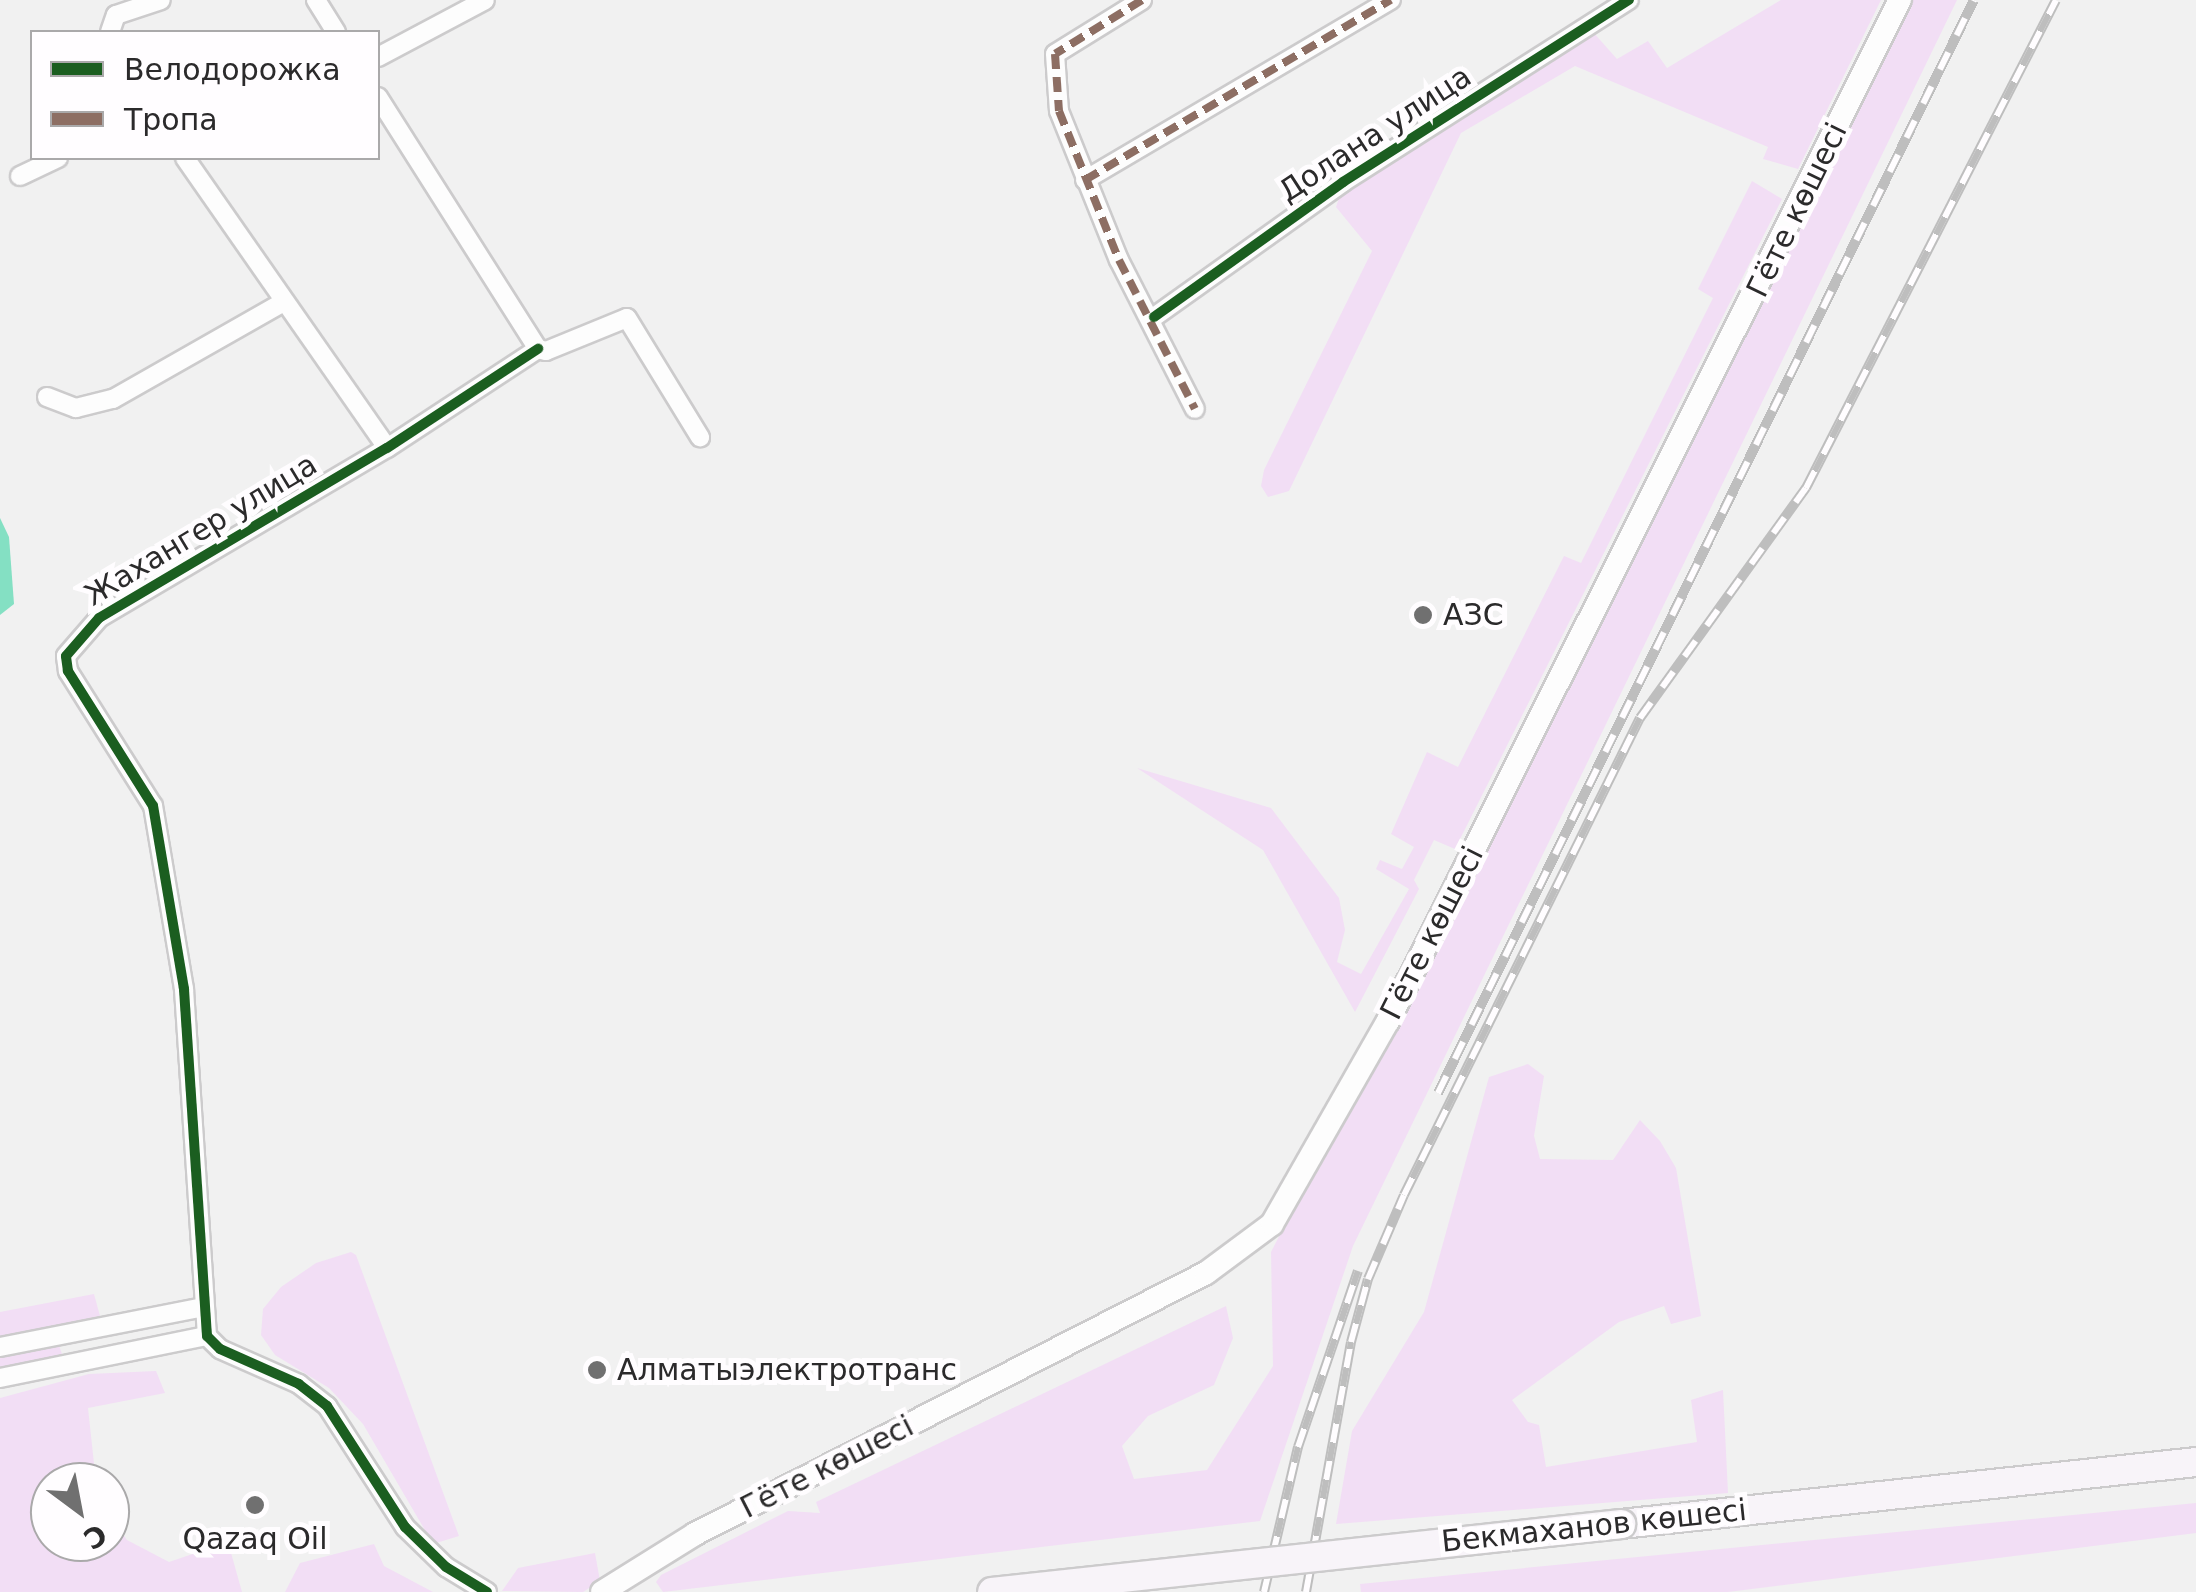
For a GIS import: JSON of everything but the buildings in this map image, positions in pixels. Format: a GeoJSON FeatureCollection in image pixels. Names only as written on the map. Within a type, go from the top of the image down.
{"type":"FeatureCollection","features":[{"type":"Feature","properties":{"kind":"main road","name":"Гёте көшесі"},"geometry":{"type":"LineString","coordinates":[[602,1592],[648,1563],[1206,1273],[1272,1224],[1397,1004],[1900,0]]}},
{"type":"Feature","properties":{"kind":"main road","name":"Бекмаханов көшесі"},"geometry":{"type":"LineString","coordinates":[[992,1592],[2196,1462]]}},
{"type":"Feature","properties":{"kind":"main road"},"geometry":{"type":"LineString","coordinates":[[633,1592],[648,1563]]}},
{"type":"Feature","properties":{"kind":"street"},"geometry":{"type":"LineString","coordinates":[[111,30],[116,15],[162,0]]}},
{"type":"Feature","properties":{"kind":"street"},"geometry":{"type":"LineString","coordinates":[[316,0],[335,30]]}},
{"type":"Feature","properties":{"kind":"street"},"geometry":{"type":"LineString","coordinates":[[380,56],[484,0]]}},
{"type":"Feature","properties":{"kind":"street"},"geometry":{"type":"LineString","coordinates":[[1142,0],[1055,54],[1059,111],[1085,180],[1195,409]]}},
{"type":"Feature","properties":{"kind":"street"},"geometry":{"type":"LineString","coordinates":[[1085,180],[1391,0]]}},
{"type":"Feature","properties":{"kind":"street","name":"Долана улица"},"geometry":{"type":"LineString","coordinates":[[1154,318],[1343,182],[1629,0]]}},
{"type":"Feature","properties":{"kind":"street"},"geometry":{"type":"LineString","coordinates":[[380,100],[538,349]]}},
{"type":"Feature","properties":{"kind":"street"},"geometry":{"type":"LineString","coordinates":[[20,176],[54,160]]}},
{"type":"Feature","properties":{"kind":"street"},"geometry":{"type":"LineString","coordinates":[[187,160],[387,448]]}},
{"type":"Feature","properties":{"kind":"street"},"geometry":{"type":"LineString","coordinates":[[47,397],[76,408],[113,399],[284,302]]}},
{"type":"Feature","properties":{"kind":"street","name":"Жахангер улица"},"geometry":{"type":"LineString","coordinates":[[203,1306],[184,989],[152,806],[68,670],[66,656],[99,618],[387,448],[538,349],[546,351],[626,318],[700,437]]}},
{"type":"Feature","properties":{"kind":"street"},"geometry":{"type":"LineString","coordinates":[[0,1347],[203,1306],[207,1336],[220,1350],[299,1384],[327,1406],[405,1527],[446,1567],[487,1592]]}},
{"type":"Feature","properties":{"kind":"street"},"geometry":{"type":"LineString","coordinates":[[0,1378],[207,1336]]}},
{"type":"Feature","properties":{"kind":"shaded area"},"geometry":{"type":"Polygon","coordinates":[[[1781,0],[1881,0],[1798,169],[1763,159],[1768,147],[1575,66],[1461,133],[1289,491],[1268,497],[1261,486],[1264,470],[1372,251],[1336,207],[1348,172],[1561,34],[1593,32],[1617,59],[1648,41],[1667,68],[1781,0]]]}},
{"type":"Feature","properties":{"kind":"shaded area"},"geometry":{"type":"Polygon","coordinates":[[[1913,0],[1957,0],[1353,1246],[1260,1521],[663,1592],[656,1582],[661,1575],[788,1511],[820,1513],[816,1502],[1226,1306],[1233,1338],[1214,1385],[1148,1416],[1122,1446],[1134,1479],[1207,1470],[1273,1366],[1271,1252],[1913,0]]]}},
{"type":"Feature","properties":{"kind":"shaded area"},"geometry":{"type":"Polygon","coordinates":[[[1752,181],[1782,199],[1455,849],[1434,840],[1414,880],[1419,889],[1355,1012],[1263,850],[1137,768],[1271,808],[1339,898],[1345,930],[1337,962],[1361,974],[1409,889],[1376,869],[1380,860],[1402,869],[1414,847],[1391,834],[1427,752],[1458,767],[1564,556],[1581,563],[1713,298],[1698,289],[1752,181]]]}},
{"type":"Feature","properties":{"kind":"shaded area"},"geometry":{"type":"Polygon","coordinates":[[[0,518],[9,537],[14,604],[0,615],[0,518]]]}},
{"type":"Feature","properties":{"kind":"shaded area"},"geometry":{"type":"Polygon","coordinates":[[[1528,1064],[1544,1076],[1534,1136],[1540,1159],[1613,1160],[1640,1120],[1660,1141],[1676,1168],[1701,1316],[1671,1324],[1664,1306],[1619,1322],[1512,1400],[1528,1422],[1539,1425],[1546,1467],[1697,1442],[1691,1400],[1723,1390],[1728,1493],[1336,1524],[1352,1431],[1424,1312],[1489,1077],[1528,1064]]]}},
{"type":"Feature","properties":{"kind":"shaded area"},"geometry":{"type":"Polygon","coordinates":[[[351,1252],[356,1255],[459,1536],[433,1544],[363,1424],[329,1388],[275,1355],[261,1335],[263,1309],[281,1287],[316,1263],[351,1252]]]}},
{"type":"Feature","properties":{"kind":"shaded area"},"geometry":{"type":"Polygon","coordinates":[[[94,1294],[100,1316],[0,1338],[0,1312],[94,1294]]]}},
{"type":"Feature","properties":{"kind":"shaded area"},"geometry":{"type":"Polygon","coordinates":[[[57,1340],[62,1354],[0,1369],[0,1354],[57,1340]]]}},
{"type":"Feature","properties":{"kind":"shaded area"},"geometry":{"type":"Polygon","coordinates":[[[156,1371],[165,1393],[88,1408],[94,1462],[30,1462],[30,1562],[130,1562],[130,1542],[169,1562],[228,1542],[242,1592],[0,1592],[0,1398],[89,1374],[156,1371]]]}},
{"type":"Feature","properties":{"kind":"shaded area"},"geometry":{"type":"Polygon","coordinates":[[[2196,1503],[2196,1533],[1728,1592],[1361,1592],[1360,1584],[2196,1503]]]}},
{"type":"Feature","properties":{"kind":"shaded area"},"geometry":{"type":"Polygon","coordinates":[[[374,1544],[384,1566],[433,1592],[285,1592],[300,1563],[374,1544]]]}},
{"type":"Feature","properties":{"kind":"shaded area"},"geometry":{"type":"Polygon","coordinates":[[[595,1553],[600,1581],[583,1592],[502,1591],[518,1568],[595,1553]]]}},
{"type":"Feature","properties":{"kind":"railway"},"geometry":{"type":"LineString","coordinates":[[1438,1093],[1974,0]]}},
{"type":"Feature","properties":{"kind":"railway"},"geometry":{"type":"LineString","coordinates":[[1306,1592],[1351,1342],[1368,1279],[1404,1195],[1640,718],[1806,488],[2056,0]]}},
{"type":"Feature","properties":{"kind":"railway"},"geometry":{"type":"LineString","coordinates":[[1264,1592],[1298,1447],[1358,1271]]}},
{"type":"Feature","properties":{"kind":"marked path"},"geometry":{"type":"LineString","coordinates":[[1142,0],[1055,54],[1059,111],[1119,260],[1195,409]]}},
{"type":"Feature","properties":{"kind":"marked path"},"geometry":{"type":"LineString","coordinates":[[1085,180],[1391,0]]}},
{"type":"Feature","properties":{"kind":"cycle path"},"geometry":{"type":"LineString","coordinates":[[1154,317],[1343,182],[1629,0]]}},
{"type":"Feature","properties":{"kind":"cycle path"},"geometry":{"type":"LineString","coordinates":[[487,1592],[446,1567],[405,1527],[327,1406],[299,1384],[220,1349],[207,1336],[184,989],[153,806],[68,671],[66,656],[99,618],[387,448],[538,349]]}},
{"type":"Feature","properties":{"kind":"place","name":"АЗС"},"geometry":{"type":"Point","coordinates":[1423,615]}},
{"type":"Feature","properties":{"kind":"place","name":"Алматыэлектротранс"},"geometry":{"type":"Point","coordinates":[597,1370]}},
{"type":"Feature","properties":{"kind":"place","name":"Qazaq Oil"},"geometry":{"type":"Point","coordinates":[255,1505]}}]}
